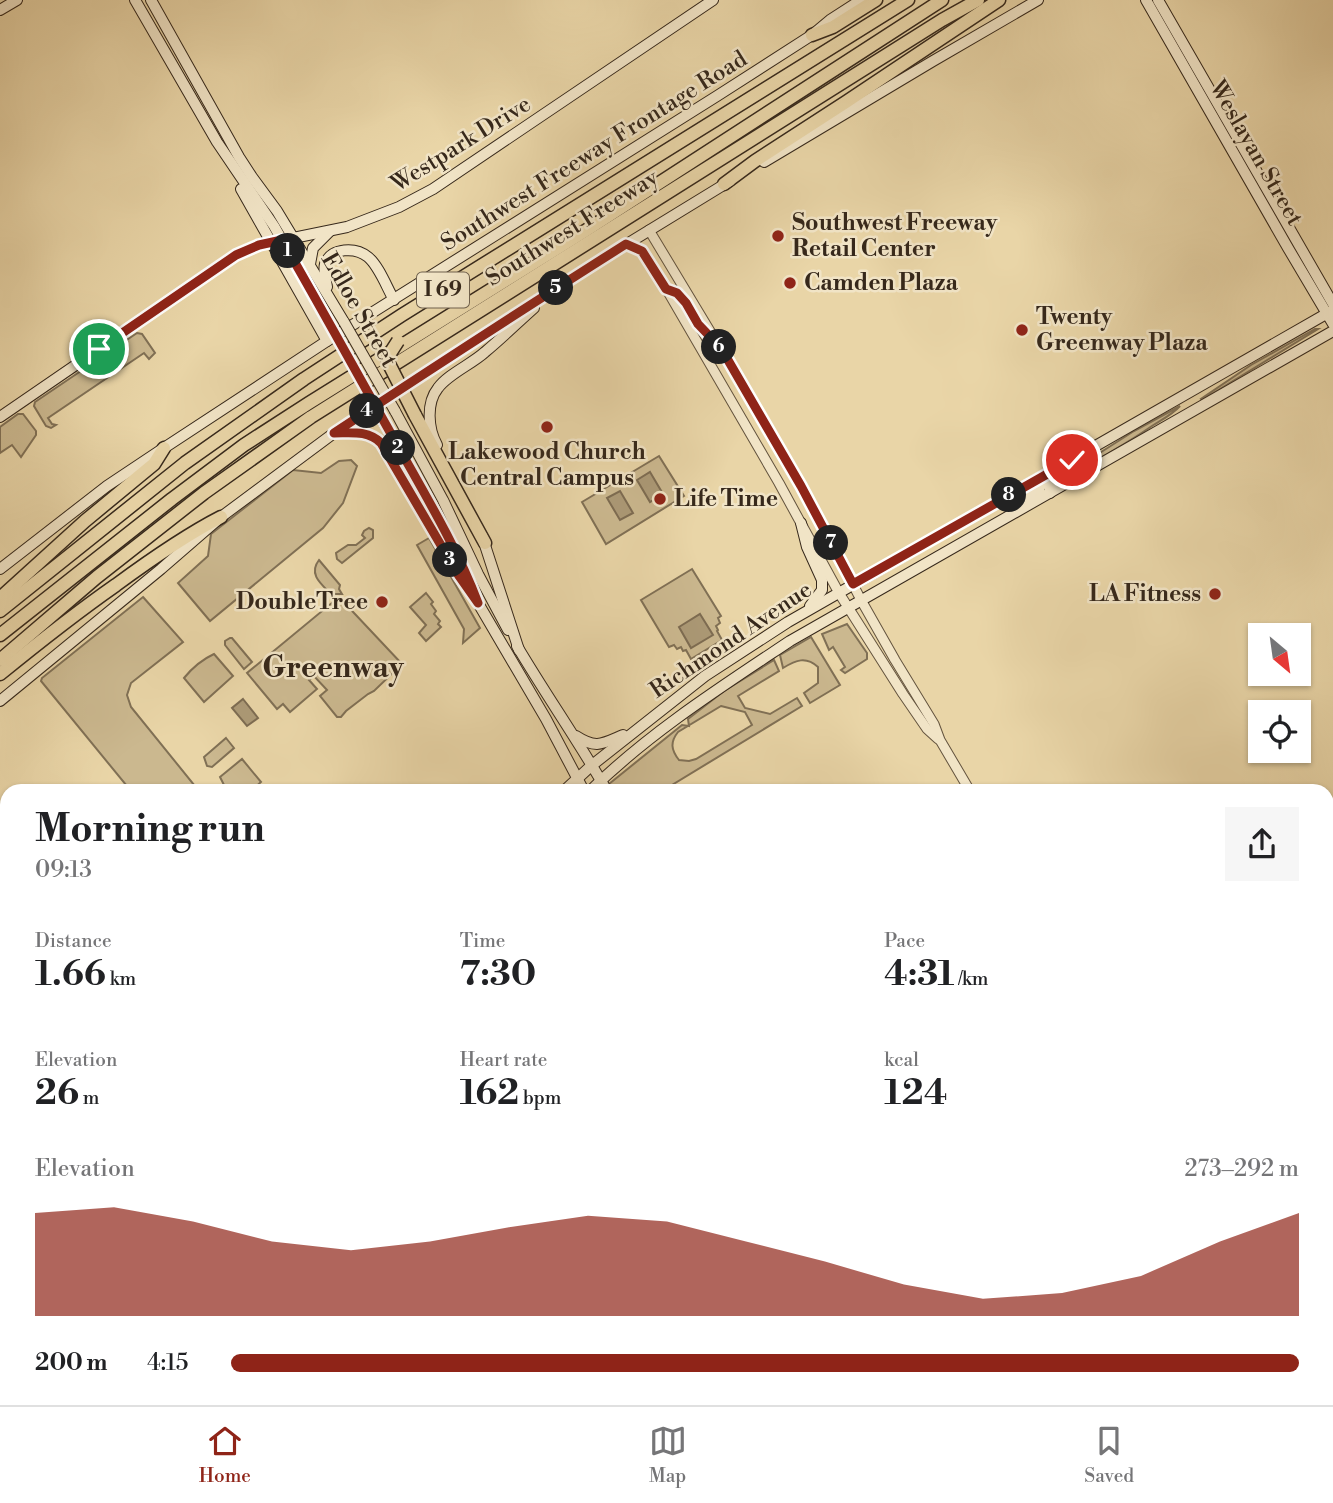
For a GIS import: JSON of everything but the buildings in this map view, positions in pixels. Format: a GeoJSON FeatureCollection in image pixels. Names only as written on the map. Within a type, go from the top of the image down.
{"type":"FeatureCollection","features":[{"type":"Feature","properties":{"kind":"highway"},"geometry":{"type":"LineString","coordinates":[[812,35],[833,27],[876,0]]}},
{"type":"Feature","properties":{"kind":"highway","name":"Southwest Freeway"},"geometry":{"type":"LineString","coordinates":[[0,611],[186,463],[304,379],[402,315],[908,0]]}},
{"type":"Feature","properties":{"kind":"highway"},"geometry":{"type":"LineString","coordinates":[[0,635],[244,445],[585,231],[942,0]]}},
{"type":"Feature","properties":{"kind":"highway","name":"Southwest Freeway"},"geometry":{"type":"LineString","coordinates":[[0,660],[97,577],[204,493],[311,417],[942,20],[978,0]]}},
{"type":"Feature","properties":{"kind":"highway"},"geometry":{"type":"LineString","coordinates":[[724,184],[999,0]]}},
{"type":"Feature","properties":{"kind":"highway"},"geometry":{"type":"LineString","coordinates":[[30,611],[191,478],[264,427],[670,169],[813,82]]}},
{"type":"Feature","properties":{"kind":"highway"},"geometry":{"type":"LineString","coordinates":[[398,341],[389,355],[388,362],[485,543]]}},
{"type":"Feature","properties":{"kind":"highway"},"geometry":{"type":"LineString","coordinates":[[0,598],[85,521],[154,464],[164,448]]}},
{"type":"Feature","properties":{"kind":"highway"},"geometry":{"type":"LineString","coordinates":[[0,674],[124,579],[192,532],[221,517]]}},
{"type":"Feature","properties":{"kind":"main road"},"geometry":{"type":"LineString","coordinates":[[0,10],[17,0]]}},
{"type":"Feature","properties":{"kind":"main road"},"geometry":{"type":"LineString","coordinates":[[135,0],[277,242],[327,341]]}},
{"type":"Feature","properties":{"kind":"main road","name":"Edloe Street"},"geometry":{"type":"LineString","coordinates":[[151,0],[239,157],[277,211],[329,296],[443,500],[498,614],[603,784]]}},
{"type":"Feature","properties":{"kind":"main road","name":"Westpark Drive"},"geometry":{"type":"LineString","coordinates":[[0,417],[236,255],[259,245],[347,227],[380,216],[433,189],[713,0]]}},
{"type":"Feature","properties":{"kind":"main road","name":"Southwest Freeway Frontage Road"},"geometry":{"type":"LineString","coordinates":[[0,569],[107,486],[164,448],[327,341],[812,35],[861,0]]}},
{"type":"Feature","properties":{"kind":"main road"},"geometry":{"type":"LineString","coordinates":[[0,701],[221,517],[334,433],[626,244],[1038,0]]}},
{"type":"Feature","properties":{"kind":"main road","name":"Weslayan Street"},"geometry":{"type":"LineString","coordinates":[[1146,0],[1288,248],[1331,309]]}},
{"type":"Feature","properties":{"kind":"main road","name":"Weslayan Street"},"geometry":{"type":"LineString","coordinates":[[1158,0],[1331,309],[1333,324]]}},
{"type":"Feature","properties":{"kind":"main road"},"geometry":{"type":"LineString","coordinates":[[187,91],[199,84]]}},
{"type":"Feature","properties":{"kind":"main road"},"geometry":{"type":"LineString","coordinates":[[310,265],[313,248],[332,230]]}},
{"type":"Feature","properties":{"kind":"main road","name":"Edloe Street"},"geometry":{"type":"LineString","coordinates":[[277,242],[318,302],[462,564],[478,603],[531,692],[581,784]]}},
{"type":"Feature","properties":{"kind":"main road"},"geometry":{"type":"LineString","coordinates":[[329,296],[325,264],[334,254],[347,250],[360,252],[370,259],[394,300]]}},
{"type":"Feature","properties":{"kind":"main road"},"geometry":{"type":"LineString","coordinates":[[519,650],[475,514],[432,436],[430,410],[437,388],[484,354],[561,285]]}},
{"type":"Feature","properties":{"kind":"main road","name":"Richmond Avenue"},"geometry":{"type":"LineString","coordinates":[[572,784],[633,731],[705,676],[806,611],[1331,309]]}},
{"type":"Feature","properties":{"kind":"main road","name":"Richmond Avenue"},"geometry":{"type":"LineString","coordinates":[[597,784],[658,733],[790,642],[1333,331]]}},
{"type":"Feature","properties":{"kind":"main road"},"geometry":{"type":"LineString","coordinates":[[1187,394],[1196,409]]}},
{"type":"Feature","properties":{"kind":"main road"},"geometry":{"type":"LineString","coordinates":[[334,433],[370,435],[381,443],[459,576],[478,603]]}},
{"type":"Feature","properties":{"kind":"main road"},"geometry":{"type":"LineString","coordinates":[[1049,493],[1049,484],[1064,474],[1080,455]]}},
{"type":"Feature","properties":{"kind":"main road"},"geometry":{"type":"LineString","coordinates":[[1011,515],[1039,490],[1045,475]]}},
{"type":"Feature","properties":{"kind":"main road"},"geometry":{"type":"LineString","coordinates":[[802,523],[807,547],[822,580],[822,590],[806,611]]}},
{"type":"Feature","properties":{"kind":"main road"},"geometry":{"type":"LineString","coordinates":[[705,676],[717,690]]}},
{"type":"Feature","properties":{"kind":"main road"},"geometry":{"type":"LineString","coordinates":[[531,692],[541,686]]}},
{"type":"Feature","properties":{"kind":"main road"},"geometry":{"type":"LineString","coordinates":[[573,733],[588,744],[597,745],[633,731]]}},
{"type":"Feature","properties":{"kind":"street"},"geometry":{"type":"LineString","coordinates":[[649,230],[801,486],[861,600],[966,784]]}},
{"type":"Feature","properties":{"kind":"street"},"geometry":{"type":"LineString","coordinates":[[626,244],[642,251],[727,391],[848,608],[927,729],[940,740]]}},
{"type":"Feature","properties":{"kind":"street"},"geometry":{"type":"LineString","coordinates":[[666,289],[677,293],[698,324],[721,348]]}},
{"type":"Feature","properties":{"kind":"street"},"geometry":{"type":"LineString","coordinates":[[903,694],[912,688]]}},
{"type":"Feature","properties":{"kind":"shaded area"},"geometry":{"type":"Polygon","coordinates":[[[1318,329],[1201,399],[1251,365],[1318,329]]]}},
{"type":"Feature","properties":{"kind":"shaded area"},"geometry":{"type":"Polygon","coordinates":[[[137,333],[142,334],[155,353],[149,359],[144,353],[48,418],[56,425],[51,428],[46,426],[34,406],[35,402],[137,333]]]}},
{"type":"Feature","properties":{"kind":"shaded area"},"geometry":{"type":"Polygon","coordinates":[[[1180,406],[1169,416],[1105,456],[1059,481],[1134,431],[1180,406]]]}},
{"type":"Feature","properties":{"kind":"shaded area"},"geometry":{"type":"Polygon","coordinates":[[[18,414],[23,414],[36,431],[21,457],[12,445],[0,453],[0,427],[18,414]]]}},
{"type":"Feature","properties":{"kind":"shaded area"},"geometry":{"type":"Polygon","coordinates":[[[659,456],[684,496],[606,544],[582,502],[659,456]]]}},
{"type":"Feature","properties":{"kind":"shaded area"},"geometry":{"type":"Polygon","coordinates":[[[351,460],[357,466],[343,503],[323,528],[210,621],[178,583],[208,556],[211,534],[293,470],[321,473],[339,461],[351,460]]]}},
{"type":"Feature","properties":{"kind":"shaded area"},"geometry":{"type":"Polygon","coordinates":[[[650,472],[663,494],[650,502],[637,480],[650,472]]]}},
{"type":"Feature","properties":{"kind":"shaded area"},"geometry":{"type":"Polygon","coordinates":[[[620,491],[633,513],[620,520],[607,498],[620,491]]]}},
{"type":"Feature","properties":{"kind":"shaded area"},"geometry":{"type":"Polygon","coordinates":[[[369,528],[373,530],[373,538],[342,563],[337,559],[336,553],[348,545],[356,545],[365,538],[362,535],[369,528]]]}},
{"type":"Feature","properties":{"kind":"shaded area"},"geometry":{"type":"Polygon","coordinates":[[[429,538],[480,628],[463,643],[464,629],[417,545],[429,538]]]}},
{"type":"Feature","properties":{"kind":"shaded area"},"geometry":{"type":"Polygon","coordinates":[[[319,560],[340,585],[342,594],[331,594],[317,578],[315,570],[319,560]]]}},
{"type":"Feature","properties":{"kind":"shaded area"},"geometry":{"type":"Polygon","coordinates":[[[692,569],[721,616],[718,618],[720,623],[716,626],[722,640],[691,659],[681,647],[669,647],[641,600],[692,569]]]}},
{"type":"Feature","properties":{"kind":"shaded area"},"geometry":{"type":"Polygon","coordinates":[[[426,593],[433,602],[431,604],[436,611],[434,614],[441,627],[426,641],[419,633],[426,625],[410,607],[426,593]]]}},
{"type":"Feature","properties":{"kind":"shaded area"},"geometry":{"type":"Polygon","coordinates":[[[143,597],[183,642],[131,683],[127,695],[131,707],[193,784],[125,784],[41,681],[143,597]]]}},
{"type":"Feature","properties":{"kind":"shaded area"},"geometry":{"type":"Polygon","coordinates":[[[339,597],[402,664],[341,717],[337,717],[320,696],[327,690],[314,676],[309,680],[317,689],[290,712],[283,704],[277,709],[247,673],[339,597]]]}},
{"type":"Feature","properties":{"kind":"shaded area"},"geometry":{"type":"Polygon","coordinates":[[[700,614],[713,635],[691,648],[679,627],[700,614]]]}},
{"type":"Feature","properties":{"kind":"shaded area"},"geometry":{"type":"Polygon","coordinates":[[[847,624],[867,653],[867,659],[845,673],[841,670],[845,667],[833,647],[829,650],[822,634],[847,624]]]}},
{"type":"Feature","properties":{"kind":"shaded area"},"geometry":{"type":"Polygon","coordinates":[[[811,637],[840,685],[810,703],[804,693],[818,683],[818,667],[809,661],[801,660],[783,668],[780,655],[811,637]]]}},
{"type":"Feature","properties":{"kind":"shaded area"},"geometry":{"type":"Polygon","coordinates":[[[230,638],[252,662],[244,669],[225,645],[225,641],[230,638]]]}},
{"type":"Feature","properties":{"kind":"shaded area"},"geometry":{"type":"Polygon","coordinates":[[[214,654],[233,676],[204,702],[184,678],[198,664],[214,654]]]}},
{"type":"Feature","properties":{"kind":"shaded area"},"geometry":{"type":"Polygon","coordinates":[[[774,660],[779,671],[738,696],[745,708],[770,714],[797,698],[802,706],[674,784],[609,784],[682,725],[688,726],[675,736],[673,749],[679,760],[689,761],[752,725],[745,712],[721,706],[689,725],[688,719],[724,691],[774,660]]]}},
{"type":"Feature","properties":{"kind":"shaded area"},"geometry":{"type":"Polygon","coordinates":[[[243,699],[258,718],[247,726],[232,708],[243,699]]]}},
{"type":"Feature","properties":{"kind":"shaded area"},"geometry":{"type":"Polygon","coordinates":[[[226,738],[234,748],[212,767],[207,766],[204,757],[226,738]]]}},
{"type":"Feature","properties":{"kind":"shaded area"},"geometry":{"type":"Polygon","coordinates":[[[242,759],[261,782],[224,784],[220,777],[242,759]]]}},
{"type":"Feature","properties":{"kind":"place","name":"Southwest Freeway Retail Center"},"geometry":{"type":"Point","coordinates":[778,236]}},
{"type":"Feature","properties":{"kind":"place","name":"Camden Plaza"},"geometry":{"type":"Point","coordinates":[790,283]}},
{"type":"Feature","properties":{"kind":"place","name":"Twenty Greenway Plaza"},"geometry":{"type":"Point","coordinates":[1022,330]}},
{"type":"Feature","properties":{"kind":"place","name":"Lakewood Church Central Campus"},"geometry":{"type":"Point","coordinates":[547,427]}},
{"type":"Feature","properties":{"kind":"place","name":"Life Time"},"geometry":{"type":"Point","coordinates":[660,499]}},
{"type":"Feature","properties":{"kind":"place","name":"LA Fitness"},"geometry":{"type":"Point","coordinates":[1215,594]}},
{"type":"Feature","properties":{"kind":"place","name":"DoubleTree"},"geometry":{"type":"Point","coordinates":[382,602]}},
{"type":"Feature","properties":{"kind":"district","name":"Greenway"},"geometry":{"type":"Point","coordinates":[333,668]}},
{"type":"Feature","properties":{"kind":"route"},"geometry":{"type":"LineString","coordinates":[[99,349],[236,255],[259,245],[282,240],[318,302],[359,378],[383,421],[435,511],[467,574],[478,603],[459,576],[381,443],[370,435],[334,433],[412,381],[626,244],[642,251],[666,289],[677,293],[704,332],[721,348],[801,486],[853,584],[1072,460]]}}]}
